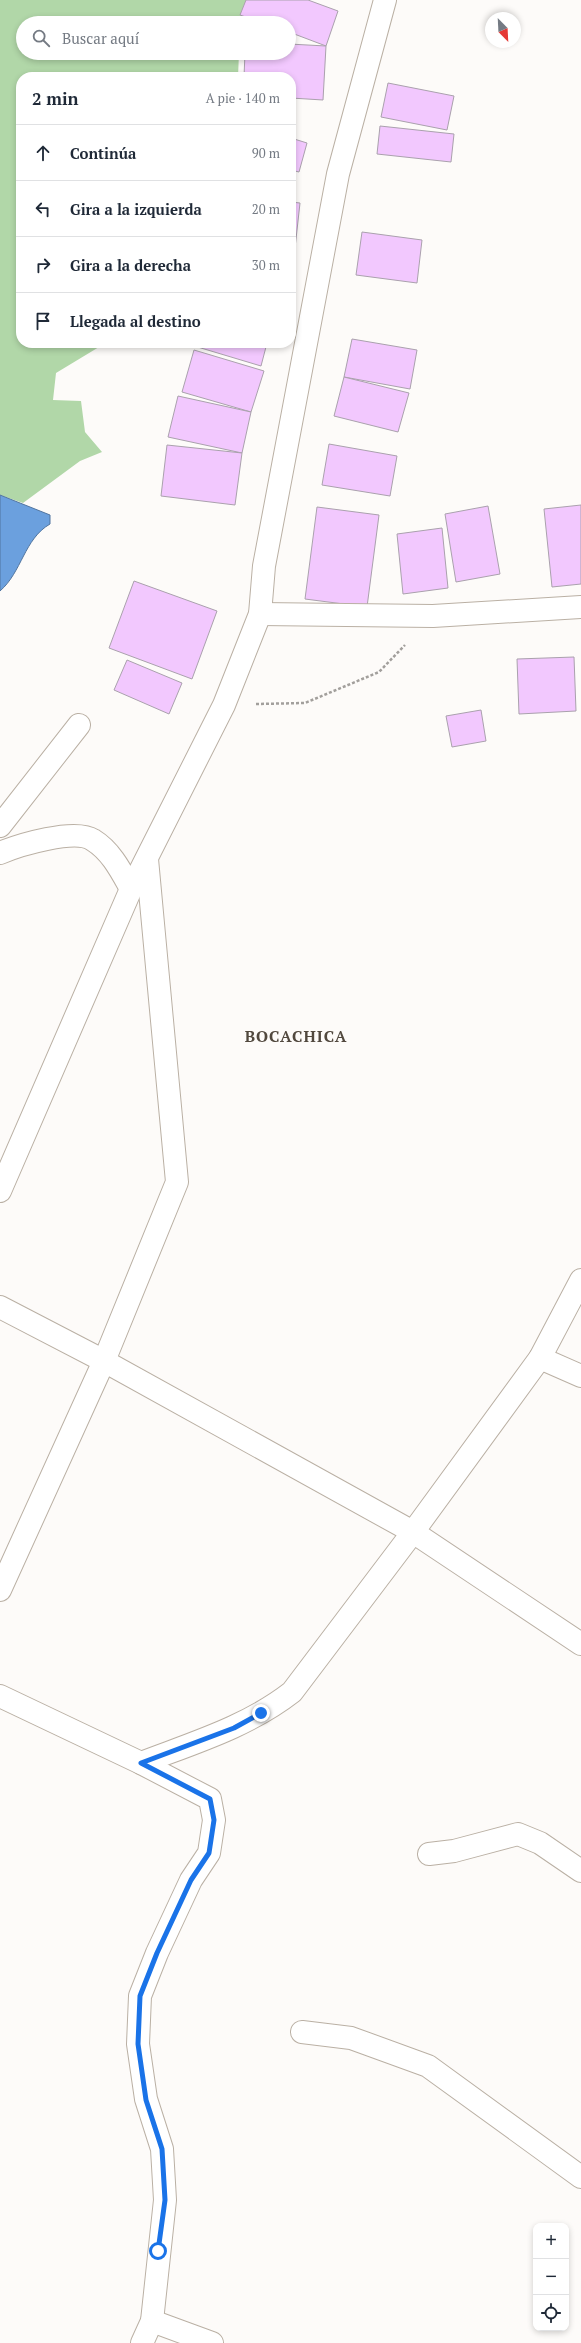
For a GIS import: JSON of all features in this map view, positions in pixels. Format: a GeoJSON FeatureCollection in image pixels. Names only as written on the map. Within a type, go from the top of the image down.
{"type":"FeatureCollection","features":[{"type":"Feature","properties":{"kind":"street"},"geometry":{"type":"LineString","coordinates":[[0,1191],[131,888],[224,705],[260,614],[264,566],[338,174],[384,0]]}},
{"type":"Feature","properties":{"kind":"street"},"geometry":{"type":"LineString","coordinates":[[260,614],[434,616],[581,607]]}},
{"type":"Feature","properties":{"kind":"street"},"geometry":{"type":"LineString","coordinates":[[0,826],[79,725]]}},
{"type":"Feature","properties":{"kind":"street"},"geometry":{"type":"LineString","coordinates":[[0,853],[17,846],[63,836],[92,839],[116,862],[131,888]]}},
{"type":"Feature","properties":{"kind":"street"},"geometry":{"type":"LineString","coordinates":[[0,1590],[104,1361],[177,1182],[147,859]]}},
{"type":"Feature","properties":{"kind":"street"},"geometry":{"type":"LineString","coordinates":[[141,1763],[234,1728],[275,1705],[292,1692],[413,1532],[540,1358],[581,1280]]}},
{"type":"Feature","properties":{"kind":"street"},"geometry":{"type":"LineString","coordinates":[[0,1307],[104,1361],[413,1532],[581,1644]]}},
{"type":"Feature","properties":{"kind":"street"},"geometry":{"type":"LineString","coordinates":[[540,1358],[581,1376]]}},
{"type":"Feature","properties":{"kind":"street"},"geometry":{"type":"LineString","coordinates":[[0,1696],[141,1763],[210,1799],[214,1820],[209,1853],[191,1880],[157,1953],[140,1996],[138,2044],[146,2100],[162,2149],[165,2200],[152,2321],[142,2343]]}},
{"type":"Feature","properties":{"kind":"street"},"geometry":{"type":"LineString","coordinates":[[429,1854],[454,1851],[518,1834],[540,1843],[581,1872]]}},
{"type":"Feature","properties":{"kind":"street"},"geometry":{"type":"LineString","coordinates":[[302,2032],[351,2038],[428,2066],[581,2177]]}},
{"type":"Feature","properties":{"kind":"street"},"geometry":{"type":"LineString","coordinates":[[152,2321],[212,2343]]}},
{"type":"Feature","properties":{"kind":"path"},"geometry":{"type":"LineString","coordinates":[[224,705],[305,703],[379,672],[434,616]]}},
{"type":"Feature","properties":{"kind":"green space"},"geometry":{"type":"Polygon","coordinates":[[[0,0],[259,0],[251,16],[16,16],[16,60],[239,60],[238,72],[16,72],[16,348],[97,348],[56,373],[53,400],[81,401],[85,432],[102,452],[80,461],[23,503],[0,495],[0,0]]]}},
{"type":"Feature","properties":{"kind":"water"},"geometry":{"type":"Polygon","coordinates":[[[0,495],[50,515],[50,524],[41,530],[34,538],[13,575],[0,591],[0,495]]]}},
{"type":"Feature","properties":{"kind":"building"},"geometry":{"type":"Polygon","coordinates":[[[246,0],[308,0],[338,11],[326,46],[296,35],[296,16],[240,15],[246,0]]]}},
{"type":"Feature","properties":{"kind":"building"},"geometry":{"type":"Polygon","coordinates":[[[296,44],[326,46],[323,100],[296,98],[296,72],[244,72],[245,60],[296,60],[296,44]]]}},
{"type":"Feature","properties":{"kind":"building"},"geometry":{"type":"Polygon","coordinates":[[[388,83],[454,96],[447,130],[381,117],[388,83]]]}},
{"type":"Feature","properties":{"kind":"building"},"geometry":{"type":"Polygon","coordinates":[[[380,126],[454,134],[451,162],[377,154],[380,126]]]}},
{"type":"Feature","properties":{"kind":"building"},"geometry":{"type":"Polygon","coordinates":[[[296,140],[307,143],[299,172],[296,171],[296,140]]]}},
{"type":"Feature","properties":{"kind":"building"},"geometry":{"type":"Polygon","coordinates":[[[296,203],[300,203],[296,239],[296,203]]]}},
{"type":"Feature","properties":{"kind":"building"},"geometry":{"type":"Polygon","coordinates":[[[362,232],[422,240],[417,283],[356,275],[362,232]]]}},
{"type":"Feature","properties":{"kind":"building"},"geometry":{"type":"Polygon","coordinates":[[[352,339],[417,350],[410,389],[344,377],[352,339]]]}},
{"type":"Feature","properties":{"kind":"building"},"geometry":{"type":"Polygon","coordinates":[[[201,348],[266,348],[261,366],[201,348]]]}},
{"type":"Feature","properties":{"kind":"building"},"geometry":{"type":"Polygon","coordinates":[[[194,350],[264,371],[251,412],[182,392],[194,350]]]}},
{"type":"Feature","properties":{"kind":"building"},"geometry":{"type":"Polygon","coordinates":[[[344,377],[409,393],[398,432],[334,416],[344,377]]]}},
{"type":"Feature","properties":{"kind":"building"},"geometry":{"type":"Polygon","coordinates":[[[178,396],[251,412],[242,453],[168,437],[178,396]]]}},
{"type":"Feature","properties":{"kind":"building"},"geometry":{"type":"Polygon","coordinates":[[[329,444],[397,456],[390,496],[322,485],[329,444]]]}},
{"type":"Feature","properties":{"kind":"building"},"geometry":{"type":"Polygon","coordinates":[[[167,445],[242,453],[235,505],[161,496],[167,445]]]}},
{"type":"Feature","properties":{"kind":"building"},"geometry":{"type":"Polygon","coordinates":[[[581,505],[581,584],[552,587],[544,509],[581,505]]]}},
{"type":"Feature","properties":{"kind":"building"},"geometry":{"type":"Polygon","coordinates":[[[488,506],[500,574],[456,582],[445,514],[488,506]]]}},
{"type":"Feature","properties":{"kind":"building"},"geometry":{"type":"Polygon","coordinates":[[[317,507],[379,515],[367,607],[305,599],[317,507]]]}},
{"type":"Feature","properties":{"kind":"building"},"geometry":{"type":"Polygon","coordinates":[[[442,528],[448,588],[403,594],[397,534],[442,528]]]}},
{"type":"Feature","properties":{"kind":"building"},"geometry":{"type":"Polygon","coordinates":[[[134,581],[217,611],[192,679],[109,648],[134,581]]]}},
{"type":"Feature","properties":{"kind":"building"},"geometry":{"type":"Polygon","coordinates":[[[574,657],[576,711],[519,714],[517,659],[574,657]]]}},
{"type":"Feature","properties":{"kind":"building"},"geometry":{"type":"Polygon","coordinates":[[[127,660],[182,683],[169,714],[114,690],[127,660]]]}},
{"type":"Feature","properties":{"kind":"building"},"geometry":{"type":"Polygon","coordinates":[[[481,710],[486,741],[452,747],[446,716],[481,710]]]}},
{"type":"Feature","properties":{"kind":"district","name":"BOCACHICA"},"geometry":{"type":"Point","coordinates":[296,1036]}},
{"type":"Feature","properties":{"kind":"route"},"geometry":{"type":"LineString","coordinates":[[158,2251],[165,2200],[162,2149],[146,2100],[138,2044],[140,1996],[157,1953],[191,1880],[209,1853],[214,1820],[210,1799],[141,1763],[234,1728],[261,1713]]}}]}
